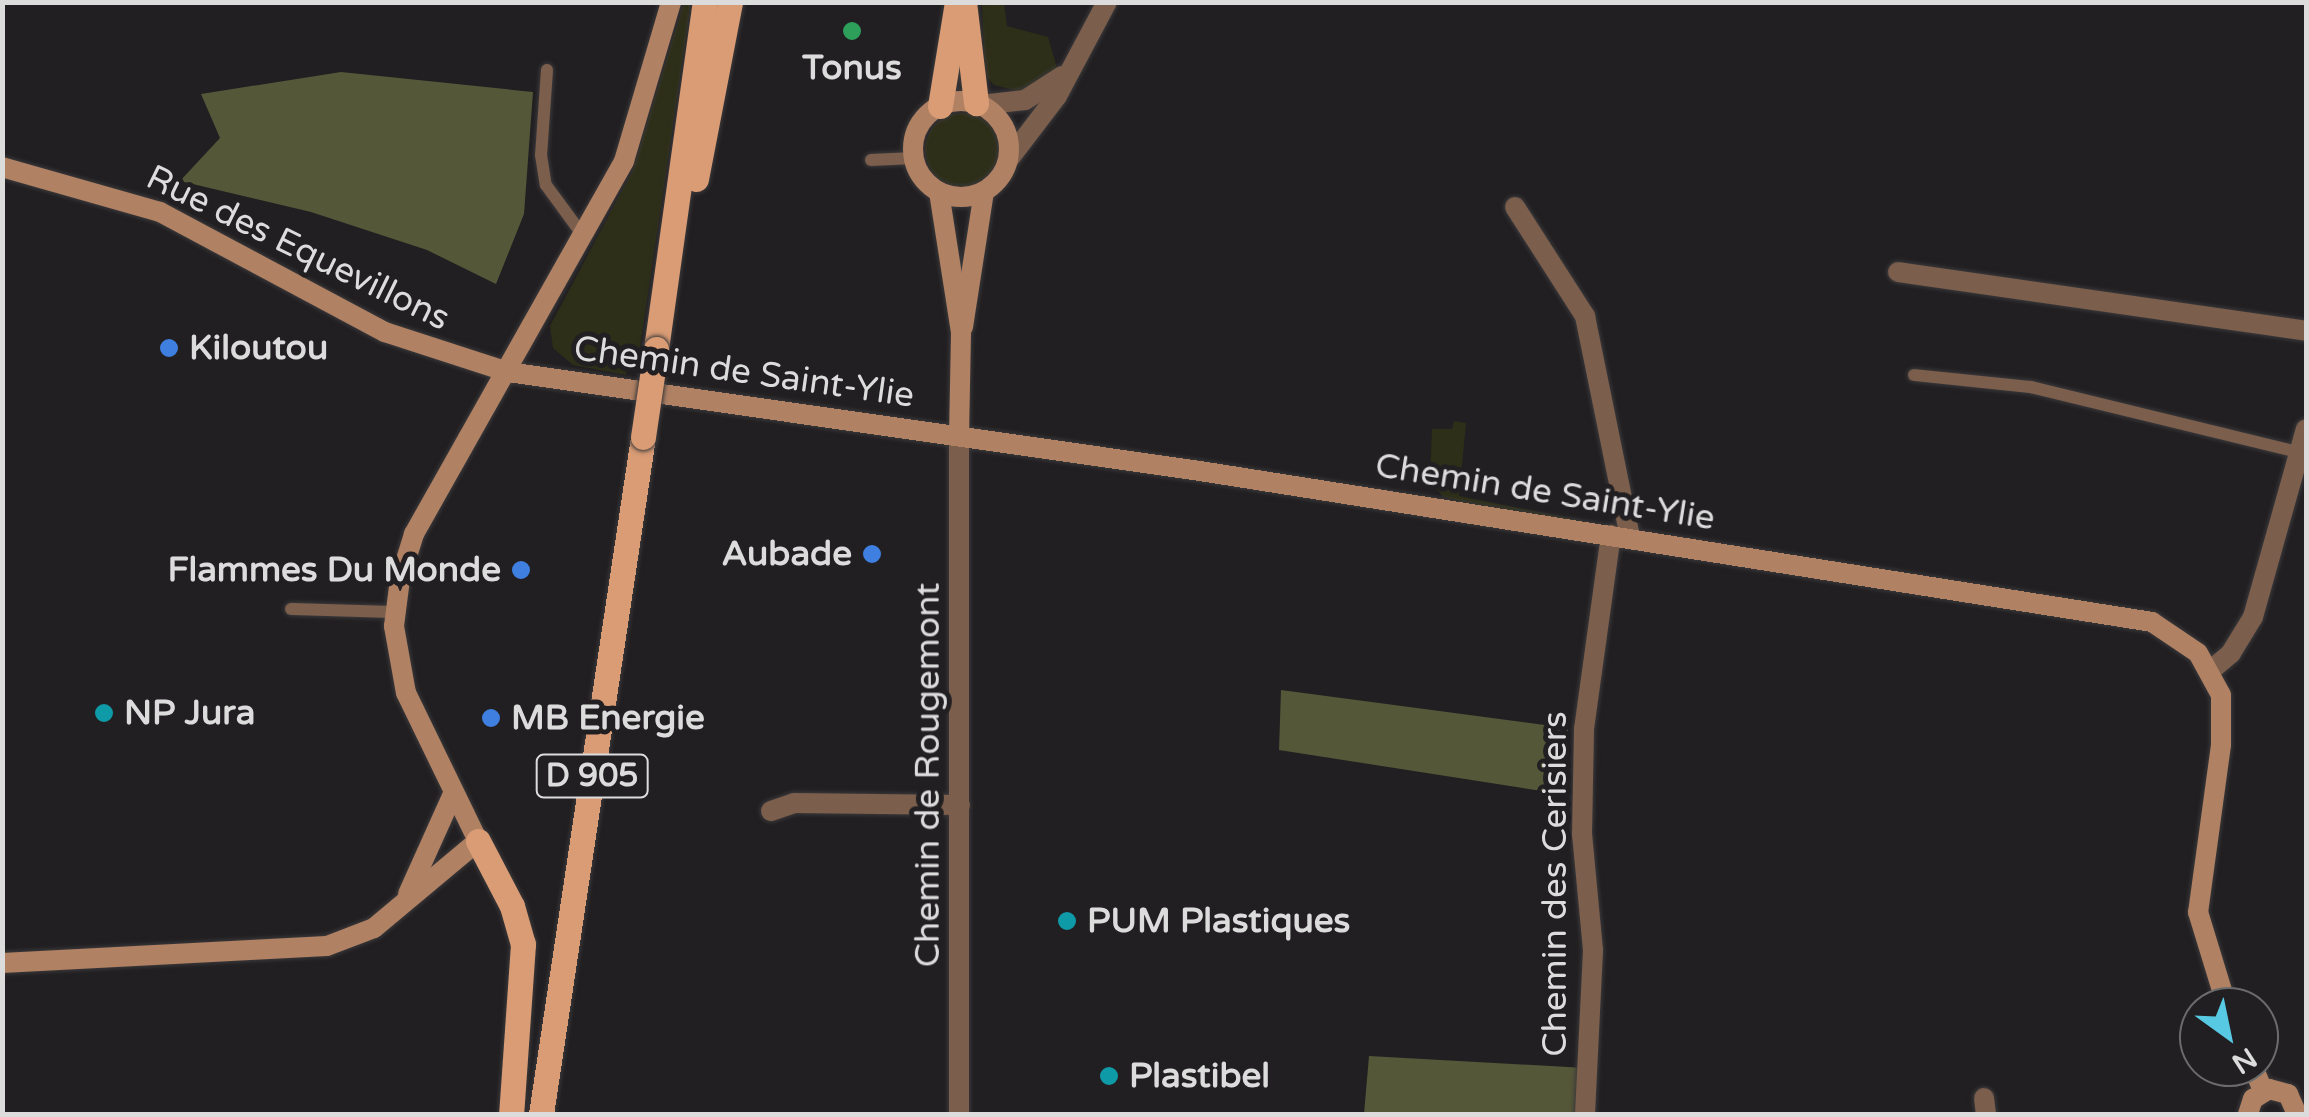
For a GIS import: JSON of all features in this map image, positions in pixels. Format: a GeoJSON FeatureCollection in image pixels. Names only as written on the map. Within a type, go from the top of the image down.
{"type":"FeatureCollection","features":[{"type":"Feature","properties":{"kind":"main road","name":"D 905"},"geometry":{"type":"LineString","coordinates":[[541,1114],[705,2]]}},
{"type":"Feature","properties":{"kind":"main road"},"geometry":{"type":"LineString","coordinates":[[661,307],[675,288],[730,2]]}},
{"type":"Feature","properties":{"kind":"main road"},"geometry":{"type":"LineString","coordinates":[[960,2],[979,104]]}},
{"type":"Feature","properties":{"kind":"main road"},"geometry":{"type":"LineString","coordinates":[[940,106],[960,2]]}},
{"type":"Feature","properties":{"kind":"main road"},"geometry":{"type":"LineString","coordinates":[[478,841],[512,906],[522,944],[511,1114]]}},
{"type":"Feature","properties":{"kind":"street"},"geometry":{"type":"LineString","coordinates":[[2,964],[308,949],[359,935],[478,841],[406,693],[395,612],[414,534],[585,239],[624,160],[671,2]]}},
{"type":"Feature","properties":{"kind":"street"},"geometry":{"type":"LineString","coordinates":[[959,436],[961,333],[984,192],[1040,121],[1108,2]]}},
{"type":"Feature","properties":{"kind":"street"},"geometry":{"type":"LineString","coordinates":[[984,192],[966,198],[939,192],[920,174],[914,158],[920,124],[940,106],[1025,100],[1068,72]]}},
{"type":"Feature","properties":{"kind":"street"},"geometry":{"type":"LineString","coordinates":[[979,104],[1004,127],[1009,158]]}},
{"type":"Feature","properties":{"kind":"street","name":"Rue des Equevillons"},"geometry":{"type":"LineString","coordinates":[[2,167],[160,212],[385,332],[508,372]]}},
{"type":"Feature","properties":{"kind":"street"},"geometry":{"type":"LineString","coordinates":[[939,192],[961,333]]}},
{"type":"Feature","properties":{"kind":"street","name":"Chemin des Cerisiers"},"geometry":{"type":"LineString","coordinates":[[1515,207],[1585,316],[1620,536],[1584,728],[1582,834],[1593,950],[1586,1114]]}},
{"type":"Feature","properties":{"kind":"street"},"geometry":{"type":"LineString","coordinates":[[1898,272],[2306,331]]}},
{"type":"Feature","properties":{"kind":"street","name":"Chemin de Saint-Ylie"},"geometry":{"type":"LineString","coordinates":[[508,372],[959,436],[2122,614],[2178,635],[2211,670]]}},
{"type":"Feature","properties":{"kind":"street"},"geometry":{"type":"LineString","coordinates":[[2218,987],[2206,955],[2198,912],[2223,722],[2211,670],[2232,653],[2252,618],[2306,429]]}},
{"type":"Feature","properties":{"kind":"street","name":"Chemin de Rougemont"},"geometry":{"type":"LineString","coordinates":[[959,436],[959,1114]]}},
{"type":"Feature","properties":{"kind":"street"},"geometry":{"type":"LineString","coordinates":[[402,904],[453,794]]}},
{"type":"Feature","properties":{"kind":"street"},"geometry":{"type":"LineString","coordinates":[[770,810],[794,802],[960,806]]}},
{"type":"Feature","properties":{"kind":"street"},"geometry":{"type":"LineString","coordinates":[[2261,1087],[2263,1091]]}},
{"type":"Feature","properties":{"kind":"street"},"geometry":{"type":"LineString","coordinates":[[2263,1091],[2282,1091],[2300,1112]]}},
{"type":"Feature","properties":{"kind":"street"},"geometry":{"type":"LineString","coordinates":[[2248,1114],[2263,1091]]}},
{"type":"Feature","properties":{"kind":"lane"},"geometry":{"type":"LineString","coordinates":[[547,70],[541,155],[546,185],[585,239]]}},
{"type":"Feature","properties":{"kind":"lane"},"geometry":{"type":"LineString","coordinates":[[870,160],[914,158]]}},
{"type":"Feature","properties":{"kind":"lane"},"geometry":{"type":"LineString","coordinates":[[1914,376],[2030,386],[2301,453]]}},
{"type":"Feature","properties":{"kind":"lane"},"geometry":{"type":"LineString","coordinates":[[291,609],[395,612]]}},
{"type":"Feature","properties":{"kind":"green space"},"geometry":{"type":"Polygon","coordinates":[[[684,2],[691,3],[639,354],[630,356],[626,375],[573,365],[553,348],[550,326],[632,172],[684,2]]]}},
{"type":"Feature","properties":{"kind":"green space"},"geometry":{"type":"Polygon","coordinates":[[[982,3],[1004,3],[1007,26],[1048,37],[1057,68],[1022,92],[994,85],[985,75],[982,3]]]}},
{"type":"Feature","properties":{"kind":"green space"},"geometry":{"type":"Polygon","coordinates":[[[341,72],[533,92],[524,214],[496,284],[427,250],[311,212],[180,181],[220,138],[201,94],[341,72]]]}},
{"type":"Feature","properties":{"kind":"green space"},"geometry":{"type":"Polygon","coordinates":[[[962,113],[988,124],[999,150],[988,176],[962,187],[936,176],[925,150],[936,124],[962,113]]]}},
{"type":"Feature","properties":{"kind":"green space"},"geometry":{"type":"Polygon","coordinates":[[[1454,421],[1466,423],[1459,496],[1584,521],[1516,515],[1443,497],[1430,480],[1432,429],[1452,429],[1454,421]]]}},
{"type":"Feature","properties":{"kind":"green space"},"geometry":{"type":"Polygon","coordinates":[[[1281,690],[1568,728],[1568,795],[1279,750],[1281,690]]]}},
{"type":"Feature","properties":{"kind":"green space"},"geometry":{"type":"Polygon","coordinates":[[[1369,1056],[1586,1068],[1580,1114],[1364,1114],[1369,1056]]]}},
{"type":"Feature","properties":{"kind":"place","name":"Tonus"},"geometry":{"type":"Point","coordinates":[852,31]}},
{"type":"Feature","properties":{"kind":"place","name":"Kiloutou"},"geometry":{"type":"Point","coordinates":[169,348]}},
{"type":"Feature","properties":{"kind":"place","name":"Aubade"},"geometry":{"type":"Point","coordinates":[872,554]}},
{"type":"Feature","properties":{"kind":"place","name":"Flammes Du Monde"},"geometry":{"type":"Point","coordinates":[521,570]}},
{"type":"Feature","properties":{"kind":"place","name":"NP Jura"},"geometry":{"type":"Point","coordinates":[104,713]}},
{"type":"Feature","properties":{"kind":"place","name":"MB Energie"},"geometry":{"type":"Point","coordinates":[491,718]}},
{"type":"Feature","properties":{"kind":"place","name":"PUM Plastiques"},"geometry":{"type":"Point","coordinates":[1067,921]}},
{"type":"Feature","properties":{"kind":"place","name":"Plastibel"},"geometry":{"type":"Point","coordinates":[1109,1076]}}]}
